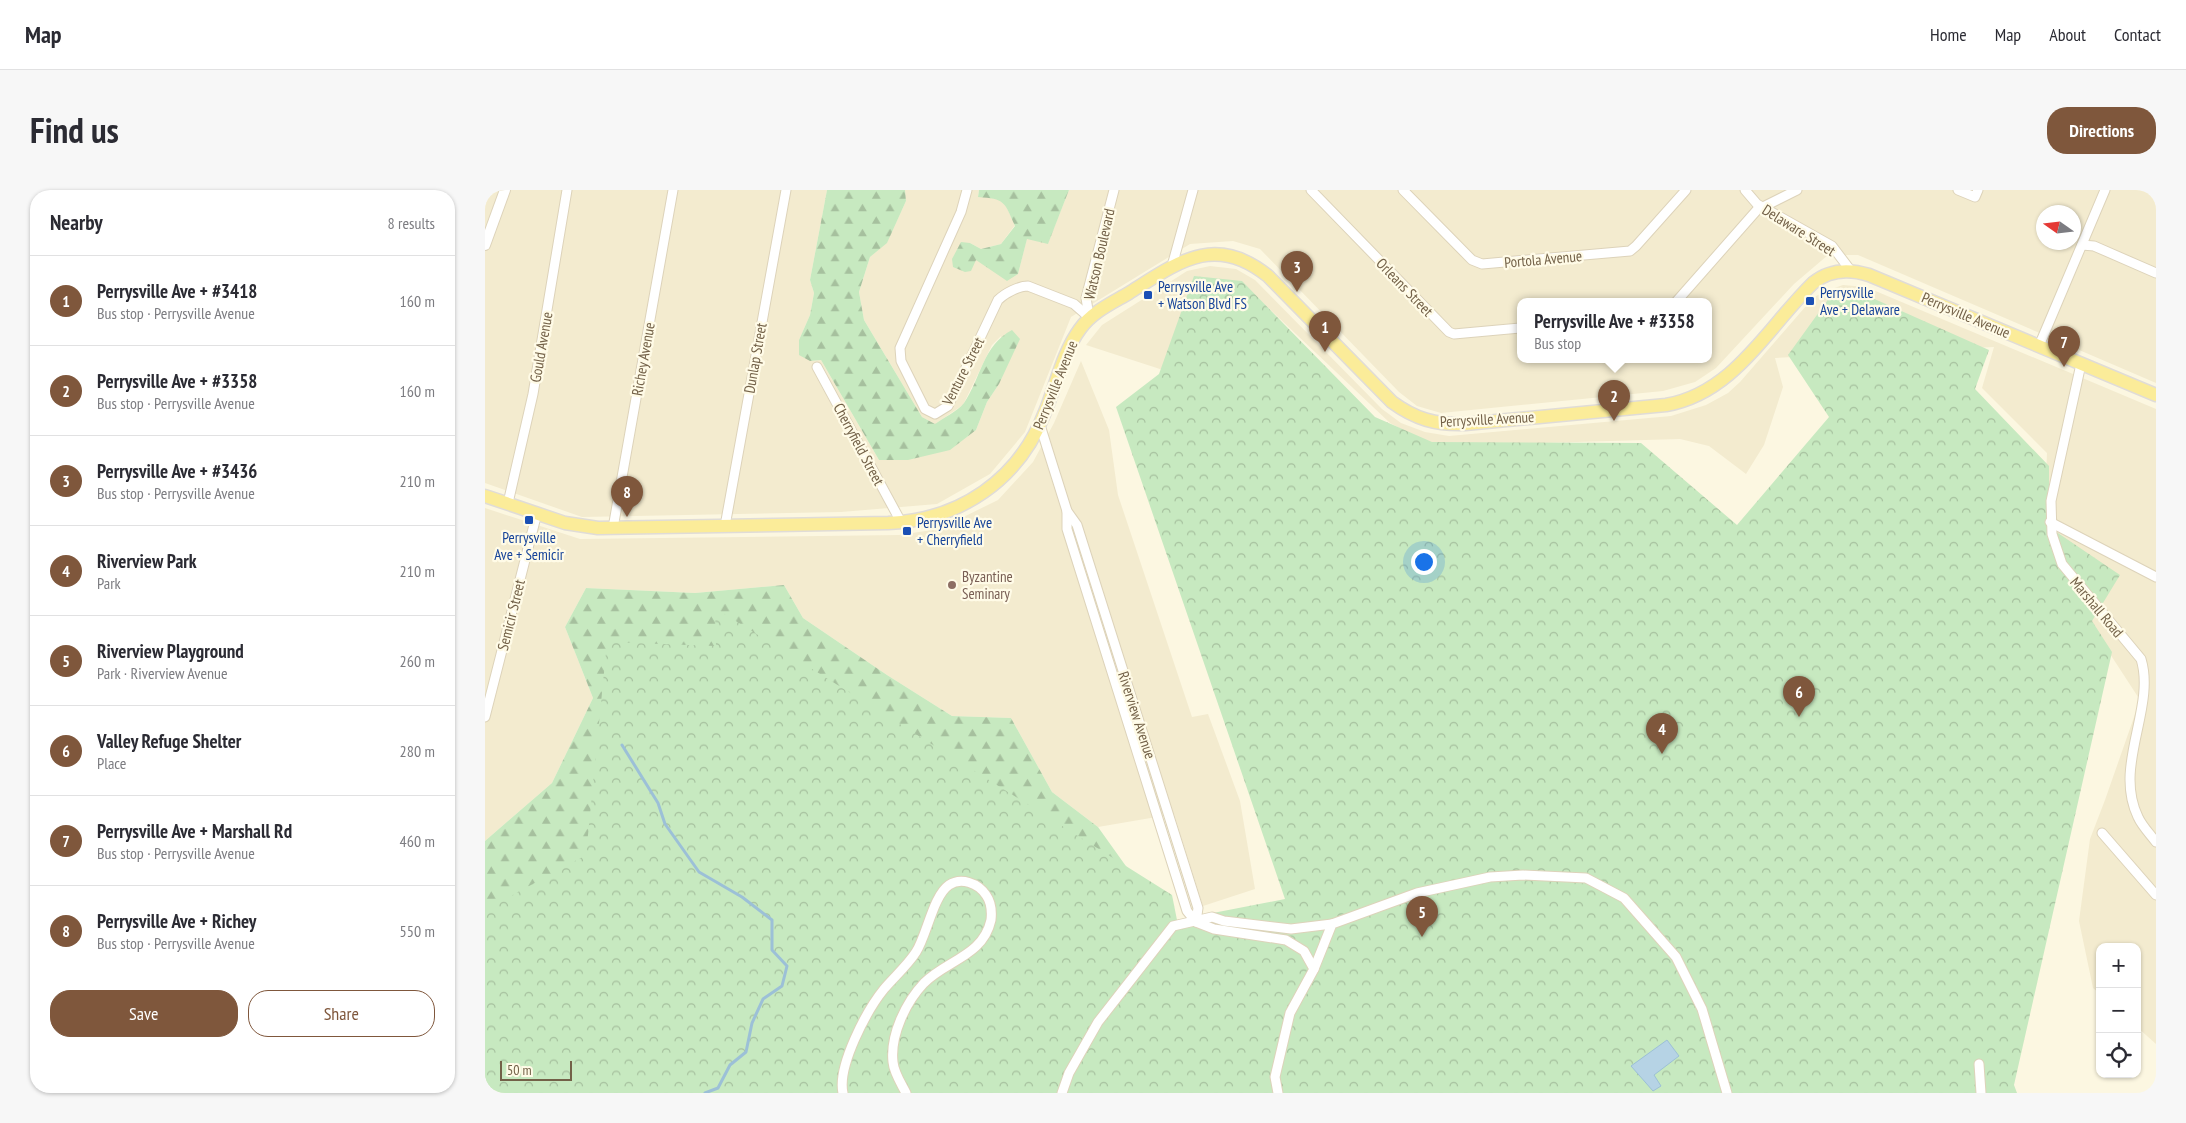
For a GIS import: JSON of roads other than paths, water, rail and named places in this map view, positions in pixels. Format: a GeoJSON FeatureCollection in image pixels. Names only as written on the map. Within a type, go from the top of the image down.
{"type":"FeatureCollection","features":[{"type":"Feature","properties":{"kind":"main road","name":"Perrysville Avenue"},"geometry":{"type":"LineString","coordinates":[[485,497],[582,526],[613,528],[901,522],[945,513],[983,493],[1001,479],[1018,461],[1040,425],[1073,341],[1080,328],[1090,318],[1172,266],[1192,257],[1207,254],[1236,257],[1249,262],[1268,276],[1392,402],[1425,420],[1454,424],[1666,405],[1693,398],[1730,375],[1817,280],[1834,272],[1851,271],[1869,275],[2156,395]]}},
{"type":"Feature","properties":{"kind":"street"},"geometry":{"type":"LineString","coordinates":[[485,246],[505,190]]}},
{"type":"Feature","properties":{"kind":"street","name":"Gould Avenue"},"geometry":{"type":"LineString","coordinates":[[508,504],[533,394],[567,190]]}},
{"type":"Feature","properties":{"kind":"street","name":"Richey Avenue"},"geometry":{"type":"LineString","coordinates":[[613,528],[673,190]]}},
{"type":"Feature","properties":{"kind":"street","name":"Dunlap Street"},"geometry":{"type":"LineString","coordinates":[[725,526],[786,190]]}},
{"type":"Feature","properties":{"kind":"street","name":"Venture Street"},"geometry":{"type":"LineString","coordinates":[[967,190],[961,212],[900,348],[901,361],[925,409],[935,414],[948,406],[998,300],[1003,295],[1022,286],[1029,286],[1074,304],[1090,318]]}},
{"type":"Feature","properties":{"kind":"street","name":"Watson Boulevard"},"geometry":{"type":"LineString","coordinates":[[1090,318],[1086,298],[1113,190]]}},
{"type":"Feature","properties":{"kind":"street"},"geometry":{"type":"LineString","coordinates":[[1172,266],[1193,190]]}},
{"type":"Feature","properties":{"kind":"street","name":"Orleans Street"},"geometry":{"type":"LineString","coordinates":[[1311,190],[1449,332],[1454,334],[1517,328]]}},
{"type":"Feature","properties":{"kind":"street","name":"Portola Avenue"},"geometry":{"type":"LineString","coordinates":[[1403,190],[1472,260],[1482,264],[1630,250],[1637,246],[1686,190]]}},
{"type":"Feature","properties":{"kind":"street","name":"Delaware Street"},"geometry":{"type":"LineString","coordinates":[[1745,190],[1762,207],[1832,246],[1851,271]]}},
{"type":"Feature","properties":{"kind":"street"},"geometry":{"type":"LineString","coordinates":[[1680,298],[1757,210],[1797,190]]}},
{"type":"Feature","properties":{"kind":"street"},"geometry":{"type":"LineString","coordinates":[[1958,190],[1976,194]]}},
{"type":"Feature","properties":{"kind":"street"},"geometry":{"type":"LineString","coordinates":[[2039,346],[2105,190]]}},
{"type":"Feature","properties":{"kind":"street"},"geometry":{"type":"LineString","coordinates":[[2082,245],[2094,246],[2156,273]]}},
{"type":"Feature","properties":{"kind":"street","name":"Marshall Road"},"geometry":{"type":"LineString","coordinates":[[2081,364],[2051,501],[2050,522],[2054,545],[2062,564],[2141,660],[2145,669],[2148,680],[2147,702],[2131,778],[2132,796],[2138,818],[2156,842]]}},
{"type":"Feature","properties":{"kind":"street","name":"Cherryfield Street"},"geometry":{"type":"LineString","coordinates":[[817,367],[901,522]]}},
{"type":"Feature","properties":{"kind":"street","name":"Riverview Avenue"},"geometry":{"type":"LineString","coordinates":[[1040,425],[1067,512],[1067,529],[1187,911],[1196,922]]}},
{"type":"Feature","properties":{"kind":"street","name":"Semicir Street"},"geometry":{"type":"LineString","coordinates":[[485,717],[537,513]]}},
{"type":"Feature","properties":{"kind":"street"},"geometry":{"type":"LineString","coordinates":[[2050,522],[2156,577]]}},
{"type":"Feature","properties":{"kind":"street"},"geometry":{"type":"LineString","coordinates":[[2101,833],[2156,895]]}},
{"type":"Feature","properties":{"kind":"street"},"geometry":{"type":"LineString","coordinates":[[1062,1093],[1069,1073],[1098,1022],[1173,926],[1212,917],[1223,921],[1291,929],[1332,924],[1417,893],[1490,877],[1523,875],[1586,878],[1624,898],[1676,957],[1702,1009],[1727,1093]]}},
{"type":"Feature","properties":{"kind":"street"},"geometry":{"type":"LineString","coordinates":[[843,1093],[842,1080],[844,1071],[874,1004],[916,952],[945,889],[957,881],[971,883],[979,887],[987,897],[992,914],[990,923],[973,951],[935,974],[924,984],[914,996],[900,1022],[893,1049],[893,1062],[897,1077],[906,1093]]}},
{"type":"Feature","properties":{"kind":"street"},"geometry":{"type":"LineString","coordinates":[[1196,922],[1213,929],[1286,940],[1304,951],[1314,969]]}},
{"type":"Feature","properties":{"kind":"street"},"geometry":{"type":"LineString","coordinates":[[1278,1093],[1275,1078],[1291,1013],[1314,969],[1332,924]]}},
{"type":"Feature","properties":{"kind":"street"},"geometry":{"type":"LineString","coordinates":[[1979,1064],[1981,1093]]}},
{"type":"Feature","properties":{"kind":"water"},"geometry":{"type":"Polygon","coordinates":[[[1667,1040],[1679,1056],[1654,1075],[1661,1086],[1653,1091],[1631,1066],[1667,1040]]]}},
{"type":"Feature","properties":{"kind":"waterway"},"geometry":{"type":"LineString","coordinates":[[622,745],[658,803],[665,824],[699,872],[742,897],[772,920],[772,950],[787,966],[782,986],[763,999],[752,1023],[746,1052],[730,1065],[718,1088],[705,1093]]}},
{"type":"Feature","properties":{"kind":"place","name":"Perrysville Ave + #3436"},"geometry":{"type":"Point","coordinates":[1297,292]}},
{"type":"Feature","properties":{"kind":"place","name":"Perrysville Ave + Watson Blvd FS"},"geometry":{"type":"Point","coordinates":[1148,295]}},
{"type":"Feature","properties":{"kind":"place","name":"Perrysville Ave + Delaware"},"geometry":{"type":"Point","coordinates":[1810,301]}},
{"type":"Feature","properties":{"kind":"place","name":"Perrysville Ave + #3418"},"geometry":{"type":"Point","coordinates":[1325,352]}},
{"type":"Feature","properties":{"kind":"place","name":"Perrysville Ave + Marshall Rd"},"geometry":{"type":"Point","coordinates":[2064,367]}},
{"type":"Feature","properties":{"kind":"place","name":"Perrysville Ave + #3358"},"geometry":{"type":"Point","coordinates":[1614,421]}},
{"type":"Feature","properties":{"kind":"place","name":"Perrysville Ave + Richey"},"geometry":{"type":"Point","coordinates":[627,517]}},
{"type":"Feature","properties":{"kind":"place","name":"Perrysville Ave + Semicir"},"geometry":{"type":"Point","coordinates":[529,520]}},
{"type":"Feature","properties":{"kind":"place","name":"Perrysville Ave + Cherryfield"},"geometry":{"type":"Point","coordinates":[907,531]}},
{"type":"Feature","properties":{"kind":"place","name":"Byzantine Seminary"},"geometry":{"type":"Point","coordinates":[952,585]}},
{"type":"Feature","properties":{"kind":"place","name":"Valley Refuge Shelter"},"geometry":{"type":"Point","coordinates":[1799,717]}},
{"type":"Feature","properties":{"kind":"place","name":"Riverview Park"},"geometry":{"type":"Point","coordinates":[1662,754]}},
{"type":"Feature","properties":{"kind":"place","name":"Riverview Playground"},"geometry":{"type":"Point","coordinates":[1422,937]}}]}
